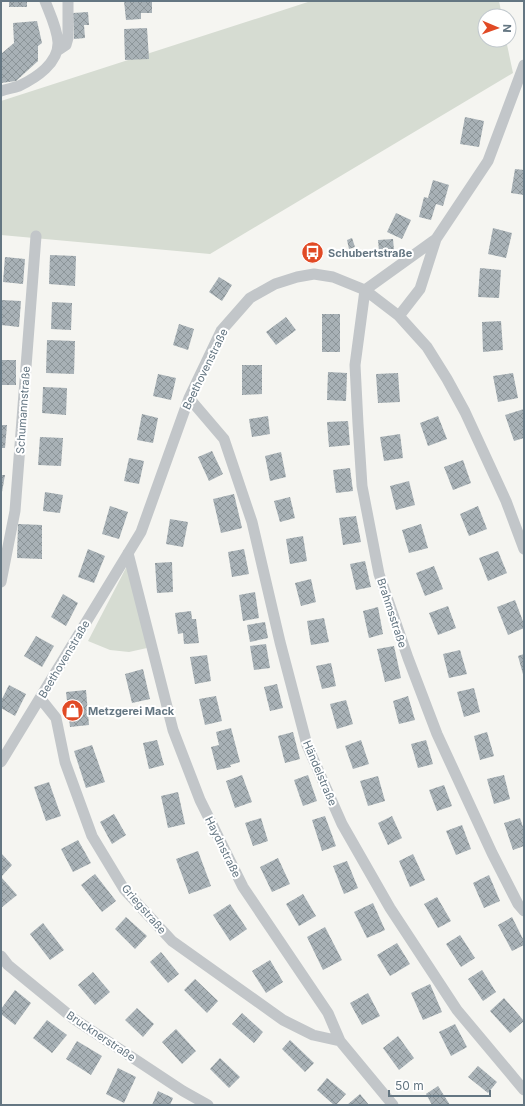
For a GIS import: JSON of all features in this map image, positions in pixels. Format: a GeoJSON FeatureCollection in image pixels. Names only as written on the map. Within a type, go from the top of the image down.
{"type":"FeatureCollection","features":[{"type":"Feature","properties":{"kind":"street"},"geometry":{"type":"LineString","coordinates":[[45,1],[56,32],[58,51]]}},
{"type":"Feature","properties":{"kind":"street"},"geometry":{"type":"LineString","coordinates":[[1,91],[18,86],[40,73],[52,62],[58,51],[66,45],[68,38],[68,1]]}},
{"type":"Feature","properties":{"kind":"street"},"geometry":{"type":"LineString","coordinates":[[399,316],[420,289],[436,239],[488,161],[524,65]]}},
{"type":"Feature","properties":{"kind":"street","name":"Schumannstraße"},"geometry":{"type":"LineString","coordinates":[[1,582],[16,511],[36,236]]}},
{"type":"Feature","properties":{"kind":"street"},"geometry":{"type":"LineString","coordinates":[[365,290],[436,239]]}},
{"type":"Feature","properties":{"kind":"street","name":"Beethovenstraße"},"geometry":{"type":"LineString","coordinates":[[1,762],[128,552],[142,532],[189,398],[221,331],[250,298],[275,284],[297,277],[314,274],[333,277],[365,290],[399,316],[427,347],[465,412],[506,501],[524,549]]}},
{"type":"Feature","properties":{"kind":"street","name":"Brahmsstraße"},"geometry":{"type":"LineString","coordinates":[[365,290],[355,365],[362,486],[379,574],[408,658],[437,734],[492,853],[518,904],[524,911]]}},
{"type":"Feature","properties":{"kind":"street","name":"Händelstraße"},"geometry":{"type":"LineString","coordinates":[[189,398],[224,439],[252,522],[280,642],[307,745],[342,824],[390,908],[457,1010],[524,1090]]}},
{"type":"Feature","properties":{"kind":"street","name":"Haydnstraße"},"geometry":{"type":"LineString","coordinates":[[128,552],[173,730],[200,800],[243,887],[328,1013],[340,1041],[393,1105]]}},
{"type":"Feature","properties":{"kind":"street","name":"Griegstraße"},"geometry":{"type":"LineString","coordinates":[[40,698],[56,718],[65,762],[92,836],[124,889],[172,941],[283,1020],[313,1035],[340,1041]]}},
{"type":"Feature","properties":{"kind":"street","name":"Brucknerstraße"},"geometry":{"type":"LineString","coordinates":[[1,956],[8,965],[74,1019],[183,1091],[208,1105]]}},
{"type":"Feature","properties":{"kind":"shaded area"},"geometry":{"type":"Polygon","coordinates":[[[311,1],[499,1],[500,8],[477,8],[477,48],[508,48],[513,73],[210,254],[1,235],[1,101],[311,1]]]}},
{"type":"Feature","properties":{"kind":"shaded area"},"geometry":{"type":"Polygon","coordinates":[[[128,564],[147,648],[129,652],[110,650],[88,641],[128,564]]]}},
{"type":"Feature","properties":{"kind":"building"},"geometry":{"type":"Polygon","coordinates":[[[9,1],[27,1],[27,7],[9,7],[9,1]]]}},
{"type":"Feature","properties":{"kind":"building"},"geometry":{"type":"Polygon","coordinates":[[[124,1],[152,1],[152,13],[141,13],[141,19],[126,20],[124,1]]]}},
{"type":"Feature","properties":{"kind":"building"},"geometry":{"type":"Polygon","coordinates":[[[88,12],[89,25],[84,25],[85,38],[74,39],[73,13],[88,12]]]}},
{"type":"Feature","properties":{"kind":"building"},"geometry":{"type":"Polygon","coordinates":[[[37,21],[42,43],[38,46],[38,61],[16,81],[1,83],[1,54],[14,43],[13,23],[37,21]]]}},
{"type":"Feature","properties":{"kind":"building"},"geometry":{"type":"Polygon","coordinates":[[[147,28],[149,59],[125,60],[124,29],[147,28]]]}},
{"type":"Feature","properties":{"kind":"building"},"geometry":{"type":"Polygon","coordinates":[[[465,117],[484,121],[479,147],[460,144],[465,117]]]}},
{"type":"Feature","properties":{"kind":"building"},"geometry":{"type":"Polygon","coordinates":[[[515,169],[524,170],[524,195],[511,193],[515,169]]]}},
{"type":"Feature","properties":{"kind":"building"},"geometry":{"type":"Polygon","coordinates":[[[433,180],[449,185],[443,206],[436,204],[431,220],[419,217],[424,197],[428,198],[433,180]]]}},
{"type":"Feature","properties":{"kind":"building"},"geometry":{"type":"Polygon","coordinates":[[[396,213],[411,220],[402,239],[387,232],[396,213]]]}},
{"type":"Feature","properties":{"kind":"building"},"geometry":{"type":"Polygon","coordinates":[[[493,228],[512,233],[506,258],[488,254],[493,228]]]}},
{"type":"Feature","properties":{"kind":"building"},"geometry":{"type":"Polygon","coordinates":[[[352,238],[355,247],[349,249],[347,240],[352,238]]]}},
{"type":"Feature","properties":{"kind":"building"},"geometry":{"type":"Polygon","coordinates":[[[393,239],[394,250],[379,251],[378,240],[393,239]]]}},
{"type":"Feature","properties":{"kind":"building"},"geometry":{"type":"Polygon","coordinates":[[[50,255],[76,256],[75,286],[49,284],[50,255]]]}},
{"type":"Feature","properties":{"kind":"building"},"geometry":{"type":"Polygon","coordinates":[[[5,257],[25,259],[23,284],[3,282],[5,257]]]}},
{"type":"Feature","properties":{"kind":"building"},"geometry":{"type":"Polygon","coordinates":[[[480,268],[501,270],[499,298],[478,297],[480,268]]]}},
{"type":"Feature","properties":{"kind":"building"},"geometry":{"type":"Polygon","coordinates":[[[219,277],[232,285],[222,301],[209,292],[219,277]]]}},
{"type":"Feature","properties":{"kind":"building"},"geometry":{"type":"Polygon","coordinates":[[[1,300],[21,301],[19,327],[1,325],[1,300]]]}},
{"type":"Feature","properties":{"kind":"building"},"geometry":{"type":"Polygon","coordinates":[[[52,302],[72,303],[71,330],[51,329],[52,302]]]}},
{"type":"Feature","properties":{"kind":"building"},"geometry":{"type":"Polygon","coordinates":[[[322,314],[340,314],[340,352],[322,352],[322,314]]]}},
{"type":"Feature","properties":{"kind":"building"},"geometry":{"type":"Polygon","coordinates":[[[286,317],[296,330],[276,345],[266,332],[286,317]]]}},
{"type":"Feature","properties":{"kind":"building"},"geometry":{"type":"Polygon","coordinates":[[[501,321],[503,350],[483,352],[482,322],[501,321]]]}},
{"type":"Feature","properties":{"kind":"building"},"geometry":{"type":"Polygon","coordinates":[[[179,324],[194,329],[188,350],[173,345],[179,324]]]}},
{"type":"Feature","properties":{"kind":"building"},"geometry":{"type":"Polygon","coordinates":[[[47,340],[75,341],[74,374],[46,373],[47,340]]]}},
{"type":"Feature","properties":{"kind":"building"},"geometry":{"type":"Polygon","coordinates":[[[1,360],[16,360],[16,385],[1,385],[1,360]]]}},
{"type":"Feature","properties":{"kind":"building"},"geometry":{"type":"Polygon","coordinates":[[[242,365],[262,365],[262,394],[242,395],[242,365]]]}},
{"type":"Feature","properties":{"kind":"building"},"geometry":{"type":"Polygon","coordinates":[[[328,372],[347,373],[346,401],[327,400],[328,372]]]}},
{"type":"Feature","properties":{"kind":"building"},"geometry":{"type":"Polygon","coordinates":[[[398,373],[400,402],[378,403],[376,374],[398,373]]]}},
{"type":"Feature","properties":{"kind":"building"},"geometry":{"type":"Polygon","coordinates":[[[513,373],[518,398],[498,402],[493,376],[513,373]]]}},
{"type":"Feature","properties":{"kind":"building"},"geometry":{"type":"Polygon","coordinates":[[[158,374],[176,378],[171,400],[153,396],[158,374]]]}},
{"type":"Feature","properties":{"kind":"building"},"geometry":{"type":"Polygon","coordinates":[[[43,387],[67,388],[66,415],[42,413],[43,387]]]}},
{"type":"Feature","properties":{"kind":"building"},"geometry":{"type":"Polygon","coordinates":[[[524,409],[524,438],[514,441],[505,415],[524,409]]]}},
{"type":"Feature","properties":{"kind":"building"},"geometry":{"type":"Polygon","coordinates":[[[142,414],[158,418],[153,443],[137,440],[142,414]]]}},
{"type":"Feature","properties":{"kind":"building"},"geometry":{"type":"Polygon","coordinates":[[[268,416],[270,434],[252,437],[249,419],[268,416]]]}},
{"type":"Feature","properties":{"kind":"building"},"geometry":{"type":"Polygon","coordinates":[[[438,416],[447,439],[428,446],[420,423],[438,416]]]}},
{"type":"Feature","properties":{"kind":"building"},"geometry":{"type":"Polygon","coordinates":[[[348,421],[350,445],[329,447],[327,422],[348,421]]]}},
{"type":"Feature","properties":{"kind":"building"},"geometry":{"type":"Polygon","coordinates":[[[1,425],[7,425],[5,448],[1,448],[1,425]]]}},
{"type":"Feature","properties":{"kind":"building"},"geometry":{"type":"Polygon","coordinates":[[[400,434],[403,458],[384,461],[380,437],[400,434]]]}},
{"type":"Feature","properties":{"kind":"building"},"geometry":{"type":"Polygon","coordinates":[[[40,437],[63,438],[61,466],[38,465],[40,437]]]}},
{"type":"Feature","properties":{"kind":"building"},"geometry":{"type":"Polygon","coordinates":[[[212,451],[223,474],[209,481],[198,457],[212,451]]]}},
{"type":"Feature","properties":{"kind":"building"},"geometry":{"type":"Polygon","coordinates":[[[281,452],[286,477],[270,481],[265,456],[281,452]]]}},
{"type":"Feature","properties":{"kind":"building"},"geometry":{"type":"Polygon","coordinates":[[[129,458],[144,461],[139,484],[124,481],[129,458]]]}},
{"type":"Feature","properties":{"kind":"building"},"geometry":{"type":"Polygon","coordinates":[[[463,460],[471,483],[453,490],[444,467],[463,460]]]}},
{"type":"Feature","properties":{"kind":"building"},"geometry":{"type":"Polygon","coordinates":[[[350,468],[353,491],[336,493],[333,470],[350,468]]]}},
{"type":"Feature","properties":{"kind":"building"},"geometry":{"type":"Polygon","coordinates":[[[1,475],[5,475],[2,492],[1,492],[1,475]]]}},
{"type":"Feature","properties":{"kind":"building"},"geometry":{"type":"Polygon","coordinates":[[[409,481],[415,505],[396,510],[390,486],[409,481]]]}},
{"type":"Feature","properties":{"kind":"building"},"geometry":{"type":"Polygon","coordinates":[[[45,492],[63,495],[60,513],[43,511],[45,492]]]}},
{"type":"Feature","properties":{"kind":"building"},"geometry":{"type":"Polygon","coordinates":[[[234,494],[242,528],[221,533],[213,499],[234,494]]]}},
{"type":"Feature","properties":{"kind":"building"},"geometry":{"type":"Polygon","coordinates":[[[290,497],[295,518],[280,522],[274,501],[290,497]]]}},
{"type":"Feature","properties":{"kind":"building"},"geometry":{"type":"Polygon","coordinates":[[[110,506],[128,512],[119,539],[102,534],[110,506]]]}},
{"type":"Feature","properties":{"kind":"building"},"geometry":{"type":"Polygon","coordinates":[[[478,506],[487,529],[469,536],[460,514],[478,506]]]}},
{"type":"Feature","properties":{"kind":"building"},"geometry":{"type":"Polygon","coordinates":[[[356,516],[361,542],[343,545],[339,518],[356,516]]]}},
{"type":"Feature","properties":{"kind":"building"},"geometry":{"type":"Polygon","coordinates":[[[170,519],[188,522],[183,547],[166,544],[170,519]]]}},
{"type":"Feature","properties":{"kind":"building"},"geometry":{"type":"Polygon","coordinates":[[[18,524],[42,525],[42,559],[17,558],[18,524]]]}},
{"type":"Feature","properties":{"kind":"building"},"geometry":{"type":"Polygon","coordinates":[[[421,524],[428,548],[409,553],[402,530],[421,524]]]}},
{"type":"Feature","properties":{"kind":"building"},"geometry":{"type":"Polygon","coordinates":[[[303,536],[307,561],[290,564],[286,539],[303,536]]]}},
{"type":"Feature","properties":{"kind":"building"},"geometry":{"type":"Polygon","coordinates":[[[88,549],[105,556],[94,583],[78,577],[88,549]]]}},
{"type":"Feature","properties":{"kind":"building"},"geometry":{"type":"Polygon","coordinates":[[[244,549],[249,574],[232,577],[228,552],[244,549]]]}},
{"type":"Feature","properties":{"kind":"building"},"geometry":{"type":"Polygon","coordinates":[[[498,551],[507,573],[488,581],[479,558],[498,551]]]}},
{"type":"Feature","properties":{"kind":"building"},"geometry":{"type":"Polygon","coordinates":[[[365,561],[371,587],[356,590],[350,564],[365,561]]]}},
{"type":"Feature","properties":{"kind":"building"},"geometry":{"type":"Polygon","coordinates":[[[172,562],[173,592],[157,593],[155,563],[172,562]]]}},
{"type":"Feature","properties":{"kind":"building"},"geometry":{"type":"Polygon","coordinates":[[[434,566],[443,589],[425,596],[416,573],[434,566]]]}},
{"type":"Feature","properties":{"kind":"building"},"geometry":{"type":"Polygon","coordinates":[[[311,579],[316,602],[301,606],[295,583],[311,579]]]}},
{"type":"Feature","properties":{"kind":"building"},"geometry":{"type":"Polygon","coordinates":[[[255,592],[259,618],[243,621],[239,595],[255,592]]]}},
{"type":"Feature","properties":{"kind":"building"},"geometry":{"type":"Polygon","coordinates":[[[63,594],[78,603],[66,626],[51,617],[63,594]]]}},
{"type":"Feature","properties":{"kind":"building"},"geometry":{"type":"Polygon","coordinates":[[[515,600],[524,624],[524,628],[508,635],[497,607],[515,600]]]}},
{"type":"Feature","properties":{"kind":"building"},"geometry":{"type":"Polygon","coordinates":[[[448,606],[456,628],[438,635],[429,613],[448,606]]]}},
{"type":"Feature","properties":{"kind":"building"},"geometry":{"type":"Polygon","coordinates":[[[378,607],[383,634],[369,638],[363,611],[378,607]]]}},
{"type":"Feature","properties":{"kind":"building"},"geometry":{"type":"Polygon","coordinates":[[[191,611],[192,619],[196,619],[199,643],[184,644],[183,633],[178,634],[175,613],[191,611]]]}},
{"type":"Feature","properties":{"kind":"building"},"geometry":{"type":"Polygon","coordinates":[[[324,618],[329,642],[311,645],[307,621],[324,618]]]}},
{"type":"Feature","properties":{"kind":"building"},"geometry":{"type":"Polygon","coordinates":[[[265,622],[268,638],[250,642],[247,625],[265,622]]]}},
{"type":"Feature","properties":{"kind":"building"},"geometry":{"type":"Polygon","coordinates":[[[36,636],[54,646],[42,667],[24,656],[36,636]]]}},
{"type":"Feature","properties":{"kind":"building"},"geometry":{"type":"Polygon","coordinates":[[[266,644],[270,668],[254,670],[250,646],[266,644]]]}},
{"type":"Feature","properties":{"kind":"building"},"geometry":{"type":"Polygon","coordinates":[[[394,646],[401,678],[385,682],[377,649],[394,646]]]}},
{"type":"Feature","properties":{"kind":"building"},"geometry":{"type":"Polygon","coordinates":[[[460,650],[467,674],[449,678],[443,654],[460,650]]]}},
{"type":"Feature","properties":{"kind":"building"},"geometry":{"type":"Polygon","coordinates":[[[524,654],[524,678],[518,656],[524,654]]]}},
{"type":"Feature","properties":{"kind":"building"},"geometry":{"type":"Polygon","coordinates":[[[207,655],[211,681],[195,684],[190,657],[207,655]]]}},
{"type":"Feature","properties":{"kind":"building"},"geometry":{"type":"Polygon","coordinates":[[[331,663],[336,686],[322,689],[316,666],[331,663]]]}},
{"type":"Feature","properties":{"kind":"building"},"geometry":{"type":"Polygon","coordinates":[[[143,669],[150,699],[132,703],[125,674],[143,669]]]}},
{"type":"Feature","properties":{"kind":"building"},"geometry":{"type":"Polygon","coordinates":[[[277,684],[283,708],[270,711],[264,687],[277,684]]]}},
{"type":"Feature","properties":{"kind":"building"},"geometry":{"type":"Polygon","coordinates":[[[9,685],[26,694],[15,716],[1,708],[1,701],[9,685]]]}},
{"type":"Feature","properties":{"kind":"building"},"geometry":{"type":"Polygon","coordinates":[[[474,688],[480,712],[464,717],[457,692],[474,688]]]}},
{"type":"Feature","properties":{"kind":"building"},"geometry":{"type":"Polygon","coordinates":[[[86,690],[89,725],[70,727],[66,692],[86,690]]]}},
{"type":"Feature","properties":{"kind":"building"},"geometry":{"type":"Polygon","coordinates":[[[216,696],[222,721],[205,725],[199,699],[216,696]]]}},
{"type":"Feature","properties":{"kind":"building"},"geometry":{"type":"Polygon","coordinates":[[[408,696],[415,720],[399,724],[393,701],[408,696]]]}},
{"type":"Feature","properties":{"kind":"building"},"geometry":{"type":"Polygon","coordinates":[[[346,700],[353,724],[337,729],[330,704],[346,700]]]}},
{"type":"Feature","properties":{"kind":"building"},"geometry":{"type":"Polygon","coordinates":[[[231,728],[240,762],[230,765],[231,767],[217,770],[211,747],[219,745],[216,732],[231,728]]]}},
{"type":"Feature","properties":{"kind":"building"},"geometry":{"type":"Polygon","coordinates":[[[293,732],[300,759],[285,763],[278,736],[293,732]]]}},
{"type":"Feature","properties":{"kind":"building"},"geometry":{"type":"Polygon","coordinates":[[[487,732],[494,756],[480,760],[474,736],[487,732]]]}},
{"type":"Feature","properties":{"kind":"building"},"geometry":{"type":"Polygon","coordinates":[[[157,740],[164,765],[149,769],[143,743],[157,740]]]}},
{"type":"Feature","properties":{"kind":"building"},"geometry":{"type":"Polygon","coordinates":[[[361,740],[369,764],[353,769],[345,746],[361,740]]]}},
{"type":"Feature","properties":{"kind":"building"},"geometry":{"type":"Polygon","coordinates":[[[426,740],[433,764],[418,768],[411,744],[426,740]]]}},
{"type":"Feature","properties":{"kind":"building"},"geometry":{"type":"Polygon","coordinates":[[[92,745],[105,782],[86,788],[74,751],[92,745]]]}},
{"type":"Feature","properties":{"kind":"building"},"geometry":{"type":"Polygon","coordinates":[[[242,775],[252,802],[235,808],[226,781],[242,775]]]}},
{"type":"Feature","properties":{"kind":"building"},"geometry":{"type":"Polygon","coordinates":[[[308,775],[317,801],[303,806],[294,780],[308,775]]]}},
{"type":"Feature","properties":{"kind":"building"},"geometry":{"type":"Polygon","coordinates":[[[504,775],[510,799],[494,804],[487,779],[504,775]]]}},
{"type":"Feature","properties":{"kind":"building"},"geometry":{"type":"Polygon","coordinates":[[[378,776],[385,801],[368,806],[360,781],[378,776]]]}},
{"type":"Feature","properties":{"kind":"building"},"geometry":{"type":"Polygon","coordinates":[[[49,782],[61,816],[46,821],[34,787],[49,782]]]}},
{"type":"Feature","properties":{"kind":"building"},"geometry":{"type":"Polygon","coordinates":[[[444,785],[452,806],[437,811],[429,790],[444,785]]]}},
{"type":"Feature","properties":{"kind":"building"},"geometry":{"type":"Polygon","coordinates":[[[178,792],[185,824],[168,828],[161,796],[178,792]]]}},
{"type":"Feature","properties":{"kind":"building"},"geometry":{"type":"Polygon","coordinates":[[[114,814],[126,835],[112,844],[100,822],[114,814]]]}},
{"type":"Feature","properties":{"kind":"building"},"geometry":{"type":"Polygon","coordinates":[[[325,816],[336,846],[322,851],[312,820],[325,816]]]}},
{"type":"Feature","properties":{"kind":"building"},"geometry":{"type":"Polygon","coordinates":[[[392,816],[402,838],[388,845],[378,823],[392,816]]]}},
{"type":"Feature","properties":{"kind":"building"},"geometry":{"type":"Polygon","coordinates":[[[261,818],[268,841],[253,846],[245,823],[261,818]]]}},
{"type":"Feature","properties":{"kind":"building"},"geometry":{"type":"Polygon","coordinates":[[[520,818],[524,830],[524,846],[513,850],[504,823],[520,818]]]}},
{"type":"Feature","properties":{"kind":"building"},"geometry":{"type":"Polygon","coordinates":[[[462,825],[471,849],[456,855],[446,831],[462,825]]]}},
{"type":"Feature","properties":{"kind":"building"},"geometry":{"type":"Polygon","coordinates":[[[78,840],[91,863],[73,872],[61,849],[78,840]]]}},
{"type":"Feature","properties":{"kind":"building"},"geometry":{"type":"Polygon","coordinates":[[[198,851],[211,886],[189,894],[176,859],[198,851]]]}},
{"type":"Feature","properties":{"kind":"building"},"geometry":{"type":"Polygon","coordinates":[[[1,853],[12,865],[1,877],[1,853]]]}},
{"type":"Feature","properties":{"kind":"building"},"geometry":{"type":"Polygon","coordinates":[[[413,854],[425,880],[410,887],[399,861],[413,854]]]}},
{"type":"Feature","properties":{"kind":"building"},"geometry":{"type":"Polygon","coordinates":[[[278,858],[290,884],[272,892],[260,867],[278,858]]]}},
{"type":"Feature","properties":{"kind":"building"},"geometry":{"type":"Polygon","coordinates":[[[347,861],[358,888],[344,894],[333,866],[347,861]]]}},
{"type":"Feature","properties":{"kind":"building"},"geometry":{"type":"Polygon","coordinates":[[[95,874],[116,901],[102,912],[81,885],[95,874]]]}},
{"type":"Feature","properties":{"kind":"building"},"geometry":{"type":"Polygon","coordinates":[[[489,875],[500,901],[484,908],[473,883],[489,875]]]}},
{"type":"Feature","properties":{"kind":"building"},"geometry":{"type":"Polygon","coordinates":[[[1,877],[17,895],[1,908],[1,877]]]}},
{"type":"Feature","properties":{"kind":"building"},"geometry":{"type":"Polygon","coordinates":[[[303,894],[316,916],[299,926],[286,904],[303,894]]]}},
{"type":"Feature","properties":{"kind":"building"},"geometry":{"type":"Polygon","coordinates":[[[437,897],[451,921],[438,928],[424,904],[437,897]]]}},
{"type":"Feature","properties":{"kind":"building"},"geometry":{"type":"Polygon","coordinates":[[[373,903],[385,930],[367,938],[354,912],[373,903]]]}},
{"type":"Feature","properties":{"kind":"building"},"geometry":{"type":"Polygon","coordinates":[[[230,904],[247,929],[230,941],[213,915],[230,904]]]}},
{"type":"Feature","properties":{"kind":"building"},"geometry":{"type":"Polygon","coordinates":[[[126,917],[147,936],[135,949],[115,929],[126,917]]]}},
{"type":"Feature","properties":{"kind":"building"},"geometry":{"type":"Polygon","coordinates":[[[512,917],[524,941],[524,945],[512,951],[498,925],[512,917]]]}},
{"type":"Feature","properties":{"kind":"building"},"geometry":{"type":"Polygon","coordinates":[[[43,923],[64,950],[50,960],[30,934],[43,923]]]}},
{"type":"Feature","properties":{"kind":"building"},"geometry":{"type":"Polygon","coordinates":[[[325,927],[342,960],[323,970],[307,937],[325,927]]]}},
{"type":"Feature","properties":{"kind":"building"},"geometry":{"type":"Polygon","coordinates":[[[460,935],[475,958],[461,967],[446,944],[460,935]]]}},
{"type":"Feature","properties":{"kind":"building"},"geometry":{"type":"Polygon","coordinates":[[[397,943],[410,964],[390,976],[377,955],[397,943]]]}},
{"type":"Feature","properties":{"kind":"building"},"geometry":{"type":"Polygon","coordinates":[[[161,952],[179,974],[168,983],[150,962],[161,952]]]}},
{"type":"Feature","properties":{"kind":"building"},"geometry":{"type":"Polygon","coordinates":[[[270,960],[283,982],[266,993],[252,971],[270,960]]]}},
{"type":"Feature","properties":{"kind":"building"},"geometry":{"type":"Polygon","coordinates":[[[482,970],[496,992],[483,1001],[468,979],[482,970]]]}},
{"type":"Feature","properties":{"kind":"building"},"geometry":{"type":"Polygon","coordinates":[[[93,972],[110,992],[95,1005],[78,985],[93,972]]]}},
{"type":"Feature","properties":{"kind":"building"},"geometry":{"type":"Polygon","coordinates":[[[195,979],[218,1001],[207,1013],[184,990],[195,979]]]}},
{"type":"Feature","properties":{"kind":"building"},"geometry":{"type":"Polygon","coordinates":[[[430,984],[442,1012],[423,1020],[411,993],[430,984]]]}},
{"type":"Feature","properties":{"kind":"building"},"geometry":{"type":"Polygon","coordinates":[[[15,990],[31,1003],[15,1025],[1,1014],[1,1009],[15,990]]]}},
{"type":"Feature","properties":{"kind":"building"},"geometry":{"type":"Polygon","coordinates":[[[368,993],[380,1016],[362,1025],[350,1003],[368,993]]]}},
{"type":"Feature","properties":{"kind":"building"},"geometry":{"type":"Polygon","coordinates":[[[504,998],[524,1021],[510,1033],[490,1011],[504,998]]]}},
{"type":"Feature","properties":{"kind":"building"},"geometry":{"type":"Polygon","coordinates":[[[137,1008],[154,1024],[143,1037],[125,1020],[137,1008]]]}},
{"type":"Feature","properties":{"kind":"building"},"geometry":{"type":"Polygon","coordinates":[[[242,1013],[263,1032],[254,1043],[232,1024],[242,1013]]]}},
{"type":"Feature","properties":{"kind":"building"},"geometry":{"type":"Polygon","coordinates":[[[47,1020],[67,1035],[52,1053],[33,1038],[47,1020]]]}},
{"type":"Feature","properties":{"kind":"building"},"geometry":{"type":"Polygon","coordinates":[[[455,1024],[467,1047],[451,1056],[439,1032],[455,1024]]]}},
{"type":"Feature","properties":{"kind":"building"},"geometry":{"type":"Polygon","coordinates":[[[176,1029],[196,1051],[182,1064],[162,1042],[176,1029]]]}},
{"type":"Feature","properties":{"kind":"building"},"geometry":{"type":"Polygon","coordinates":[[[398,1036],[414,1058],[399,1070],[383,1048],[398,1036]]]}},
{"type":"Feature","properties":{"kind":"building"},"geometry":{"type":"Polygon","coordinates":[[[290,1040],[314,1063],[305,1072],[282,1049],[290,1040]]]}},
{"type":"Feature","properties":{"kind":"building"},"geometry":{"type":"Polygon","coordinates":[[[77,1041],[102,1056],[91,1075],[66,1059],[77,1041]]]}},
{"type":"Feature","properties":{"kind":"building"},"geometry":{"type":"Polygon","coordinates":[[[220,1058],[240,1077],[229,1088],[210,1069],[220,1058]]]}},
{"type":"Feature","properties":{"kind":"building"},"geometry":{"type":"Polygon","coordinates":[[[478,1066],[497,1082],[488,1093],[468,1077],[478,1066]]]}},
{"type":"Feature","properties":{"kind":"building"},"geometry":{"type":"Polygon","coordinates":[[[118,1068],[136,1077],[124,1103],[106,1094],[118,1068]]]}},
{"type":"Feature","properties":{"kind":"building"},"geometry":{"type":"Polygon","coordinates":[[[327,1078],[346,1094],[336,1105],[334,1105],[317,1090],[327,1078]]]}},
{"type":"Feature","properties":{"kind":"building"},"geometry":{"type":"Polygon","coordinates":[[[438,1086],[450,1105],[432,1105],[426,1094],[438,1086]]]}},
{"type":"Feature","properties":{"kind":"building"},"geometry":{"type":"Polygon","coordinates":[[[158,1091],[173,1098],[170,1105],[152,1105],[158,1091]]]}},
{"type":"Feature","properties":{"kind":"building"},"geometry":{"type":"Polygon","coordinates":[[[360,1094],[369,1105],[347,1105],[360,1094]]]}},
{"type":"Feature","properties":{"kind":"place","name":"Schubertstraße"},"geometry":{"type":"Point","coordinates":[313,253]}},
{"type":"Feature","properties":{"kind":"place","name":"Metzgerei Mack"},"geometry":{"type":"Point","coordinates":[73,711]}}]}
